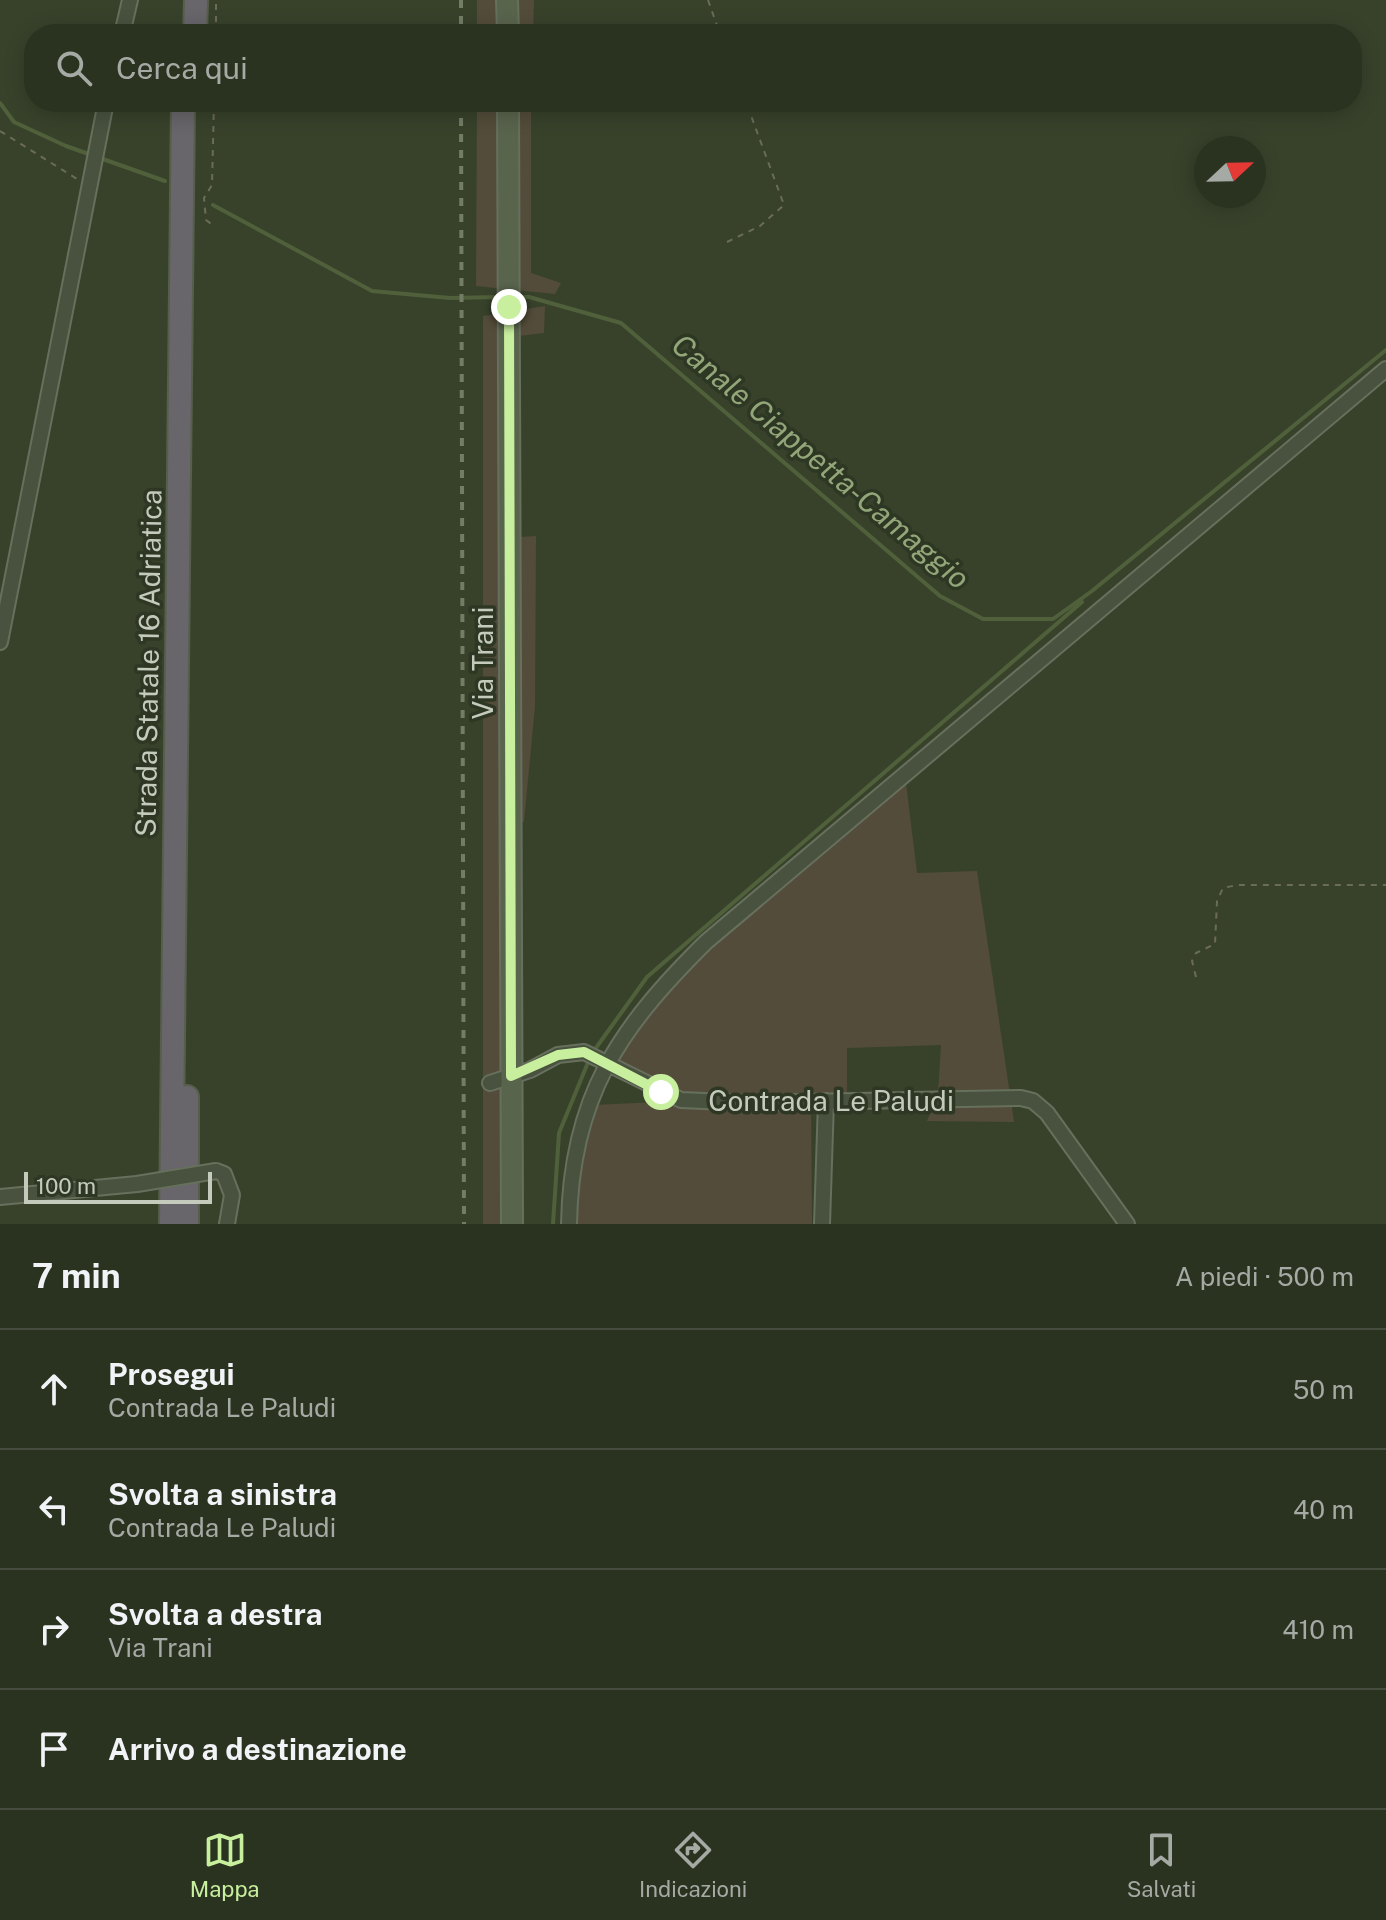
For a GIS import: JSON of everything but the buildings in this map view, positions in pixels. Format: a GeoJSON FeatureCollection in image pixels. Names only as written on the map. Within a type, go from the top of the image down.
{"type":"FeatureCollection","features":[{"type":"Feature","properties":{"kind":"highway"},"geometry":{"type":"LineString","coordinates":[[183,0],[183,24]]}},
{"type":"Feature","properties":{"kind":"highway"},"geometry":{"type":"LineString","coordinates":[[195,24],[196,0]]}},
{"type":"Feature","properties":{"kind":"highway","name":"Strada Statale 16 Adriatica"},"geometry":{"type":"LineString","coordinates":[[171,1224],[183,112]]}},
{"type":"Feature","properties":{"kind":"highway","name":"Strada Statale 16 Adriatica"},"geometry":{"type":"LineString","coordinates":[[187,1224],[195,112]]}},
{"type":"Feature","properties":{"kind":"main road"},"geometry":{"type":"LineString","coordinates":[[507,0],[508,24]]}},
{"type":"Feature","properties":{"kind":"main road","name":"Via Trani"},"geometry":{"type":"LineString","coordinates":[[508,112],[512,1224]]}},
{"type":"Feature","properties":{"kind":"street"},"geometry":{"type":"LineString","coordinates":[[124,24],[130,0]]}},
{"type":"Feature","properties":{"kind":"street"},"geometry":{"type":"LineString","coordinates":[[0,642],[70,299],[104,112]]}},
{"type":"Feature","properties":{"kind":"street"},"geometry":{"type":"LineString","coordinates":[[569,1224],[570,1195],[580,1136],[592,1093],[596,1059],[624,1032],[662,985],[706,942],[1386,369]]}},
{"type":"Feature","properties":{"kind":"street"},"geometry":{"type":"LineString","coordinates":[[490,1083],[558,1055],[596,1059]]}},
{"type":"Feature","properties":{"kind":"street","name":"Contrada Le Paludi"},"geometry":{"type":"LineString","coordinates":[[596,1059],[681,1100],[1033,1101],[1047,1113],[1127,1224]]}},
{"type":"Feature","properties":{"kind":"street"},"geometry":{"type":"LineString","coordinates":[[822,1224],[826,1101]]}},
{"type":"Feature","properties":{"kind":"street"},"geometry":{"type":"LineString","coordinates":[[0,1197],[137,1184],[216,1171],[224,1174],[232,1195],[227,1224]]}},
{"type":"Feature","properties":{"kind":"path"},"geometry":{"type":"LineString","coordinates":[[216,0],[216,24]]}},
{"type":"Feature","properties":{"kind":"path"},"geometry":{"type":"LineString","coordinates":[[708,0],[716,24]]}},
{"type":"Feature","properties":{"kind":"path"},"geometry":{"type":"LineString","coordinates":[[214,112],[212,185],[204,198],[206,220],[214,226]]}},
{"type":"Feature","properties":{"kind":"path"},"geometry":{"type":"LineString","coordinates":[[727,242],[760,226],[784,205],[750,112]]}},
{"type":"Feature","properties":{"kind":"path"},"geometry":{"type":"LineString","coordinates":[[0,131],[90,180]]}},
{"type":"Feature","properties":{"kind":"path"},"geometry":{"type":"LineString","coordinates":[[1196,977],[1192,961],[1196,953],[1215,944],[1217,901],[1223,888],[1237,885],[1386,885]]}},
{"type":"Feature","properties":{"kind":"shaded area"},"geometry":{"type":"Polygon","coordinates":[[[477,0],[534,0],[533,24],[477,24],[477,0]]]}},
{"type":"Feature","properties":{"kind":"shaded area"},"geometry":{"type":"Polygon","coordinates":[[[477,112],[531,112],[531,273],[561,283],[555,294],[476,286],[477,112]]]}},
{"type":"Feature","properties":{"kind":"shaded area"},"geometry":{"type":"Polygon","coordinates":[[[545,306],[544,333],[501,338],[504,538],[536,536],[535,706],[524,822],[502,821],[504,1224],[483,1224],[483,316],[545,306]]]}},
{"type":"Feature","properties":{"kind":"shaded area"},"geometry":{"type":"Polygon","coordinates":[[[906,783],[917,873],[977,871],[1014,1122],[927,1121],[938,1093],[941,1045],[847,1048],[847,1095],[811,1097],[812,1224],[577,1224],[575,1192],[593,1105],[659,1102],[617,1060],[646,1019],[678,981],[750,911],[906,783]]]}},
{"type":"Feature","properties":{"kind":"waterway","name":"Canale Ciappetta-Camaggio"},"geometry":{"type":"LineString","coordinates":[[0,103],[14,122],[66,146],[165,181]]}},
{"type":"Feature","properties":{"kind":"waterway","name":"Canale Ciappetta-Camaggio"},"geometry":{"type":"LineString","coordinates":[[213,205],[372,291],[450,298],[501,297]]}},
{"type":"Feature","properties":{"kind":"waterway","name":"Canale Ciappetta-Camaggio"},"geometry":{"type":"LineString","coordinates":[[514,297],[529,297],[621,323],[940,596],[983,619],[1053,619],[1092,591],[1386,350]]}},
{"type":"Feature","properties":{"kind":"waterway"},"geometry":{"type":"LineString","coordinates":[[593,1052],[647,977],[1082,602]]}},
{"type":"Feature","properties":{"kind":"waterway"},"geometry":{"type":"LineString","coordinates":[[553,1224],[559,1133],[589,1060]]}},
{"type":"Feature","properties":{"kind":"railway"},"geometry":{"type":"LineString","coordinates":[[461,0],[461,24]]}},
{"type":"Feature","properties":{"kind":"railway"},"geometry":{"type":"LineString","coordinates":[[461,112],[464,1224]]}},
{"type":"Feature","properties":{"kind":"route"},"geometry":{"type":"LineString","coordinates":[[509,307],[511,1076],[558,1055],[584,1052],[661,1092]]}}]}
